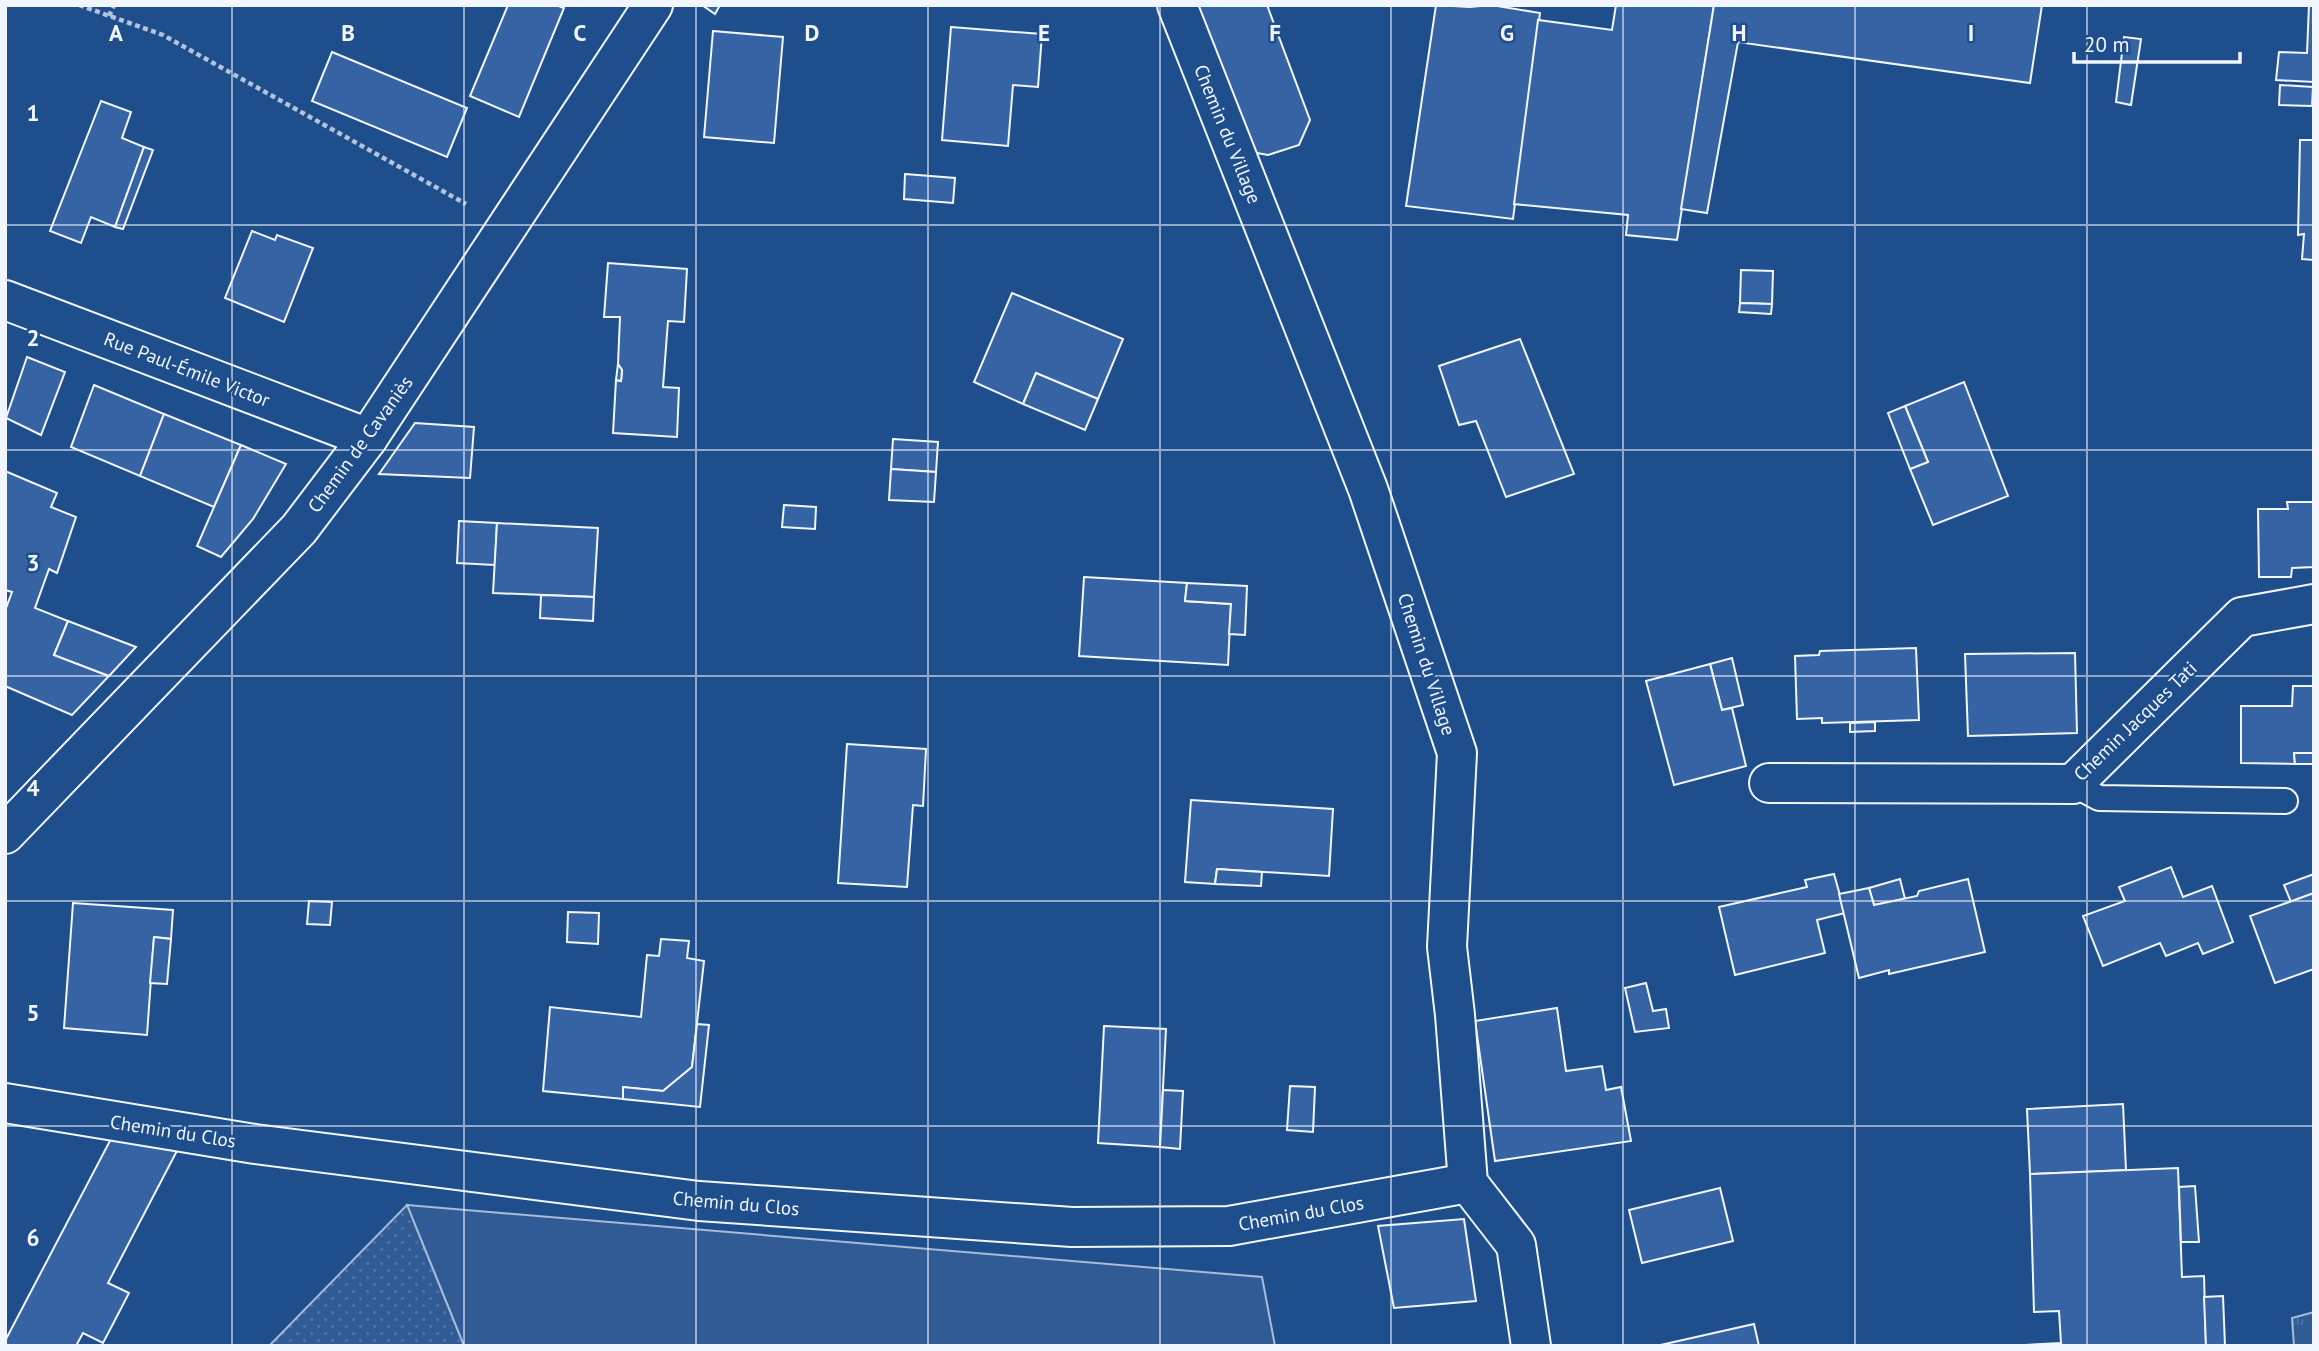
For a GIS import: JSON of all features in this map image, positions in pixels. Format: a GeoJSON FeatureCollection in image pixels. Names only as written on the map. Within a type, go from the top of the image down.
{"type":"FeatureCollection","features":[{"type":"Feature","properties":{"kind":"street","name":"Chemin de Cavaniès"},"geometry":{"type":"LineString","coordinates":[[5,834],[299,528],[368,438],[653,5]]}},
{"type":"Feature","properties":{"kind":"street","name":"Chemin du Village"},"geometry":{"type":"LineString","coordinates":[[1177,5],[1368,489],[1457,753],[1447,947],[1468,1183]]}},
{"type":"Feature","properties":{"kind":"street","name":"Rue Paul-Émile Victor"},"geometry":{"type":"LineString","coordinates":[[5,300],[368,438]]}},
{"type":"Feature","properties":{"kind":"street","name":"Chemin Jacques Tati"},"geometry":{"type":"LineString","coordinates":[[1769,783],[2073,784],[2242,617],[2314,604]]}},
{"type":"Feature","properties":{"kind":"street","name":"Chemin du Clos"},"geometry":{"type":"LineString","coordinates":[[5,1103],[255,1144],[699,1201],[1072,1227],[1229,1226],[1468,1183]]}},
{"type":"Feature","properties":{"kind":"street"},"geometry":{"type":"LineString","coordinates":[[1468,1183],[1516,1245],[1531,1346]]}},
{"type":"Feature","properties":{"kind":"lane"},"geometry":{"type":"LineString","coordinates":[[2073,784],[2099,798],[2285,801]]}},
{"type":"Feature","properties":{"kind":"path"},"geometry":{"type":"LineString","coordinates":[[79,5],[163,34],[506,227]]}},
{"type":"Feature","properties":{"kind":"path"},"geometry":{"type":"LineString","coordinates":[[109,16],[114,5]]}},
{"type":"Feature","properties":{"kind":"shaded area"},"geometry":{"type":"Polygon","coordinates":[[[407,1205],[1262,1277],[1275,1346],[464,1346],[407,1205]]]}},
{"type":"Feature","properties":{"kind":"green space"},"geometry":{"type":"Polygon","coordinates":[[[407,1205],[464,1346],[269,1346],[407,1205]]]}},
{"type":"Feature","properties":{"kind":"green space"},"geometry":{"type":"Polygon","coordinates":[[[2314,1312],[2314,1346],[2294,1346],[2292,1318],[2314,1312]]]}},
{"type":"Feature","properties":{"kind":"building"},"geometry":{"type":"Polygon","coordinates":[[[508,5],[556,5],[564,8],[519,117],[470,96],[508,5]]]}},
{"type":"Feature","properties":{"kind":"building"},"geometry":{"type":"Polygon","coordinates":[[[702,5],[720,5],[715,14],[702,5]]]}},
{"type":"Feature","properties":{"kind":"building"},"geometry":{"type":"Polygon","coordinates":[[[1195,5],[1267,5],[1310,120],[1299,145],[1268,155],[1246,151],[1195,5]]]}},
{"type":"Feature","properties":{"kind":"building"},"geometry":{"type":"Polygon","coordinates":[[[1436,5],[1491,5],[1540,13],[1513,219],[1406,206],[1436,5]]]}},
{"type":"Feature","properties":{"kind":"building"},"geometry":{"type":"Polygon","coordinates":[[[1616,5],[1714,5],[1677,240],[1626,235],[1628,215],[1514,204],[1538,20],[1612,30],[1616,5]]]}},
{"type":"Feature","properties":{"kind":"building"},"geometry":{"type":"Polygon","coordinates":[[[1714,5],[2042,5],[2030,83],[1738,42],[1707,213],[1681,209],[1714,5]]]}},
{"type":"Feature","properties":{"kind":"building"},"geometry":{"type":"Polygon","coordinates":[[[2309,5],[2314,5],[2314,82],[2276,80],[2279,52],[2307,53],[2309,5]]]}},
{"type":"Feature","properties":{"kind":"building"},"geometry":{"type":"Polygon","coordinates":[[[951,27],[1042,34],[1038,87],[1013,85],[1008,146],[942,140],[951,27]]]}},
{"type":"Feature","properties":{"kind":"building"},"geometry":{"type":"Polygon","coordinates":[[[713,31],[783,37],[774,143],[704,137],[713,31]]]}},
{"type":"Feature","properties":{"kind":"building"},"geometry":{"type":"Polygon","coordinates":[[[2124,37],[2141,39],[2131,105],[2116,102],[2124,37]]]}},
{"type":"Feature","properties":{"kind":"building"},"geometry":{"type":"Polygon","coordinates":[[[332,52],[467,108],[447,157],[312,101],[332,52]]]}},
{"type":"Feature","properties":{"kind":"building"},"geometry":{"type":"Polygon","coordinates":[[[2280,85],[2313,87],[2312,106],[2279,105],[2280,85]]]}},
{"type":"Feature","properties":{"kind":"building"},"geometry":{"type":"Polygon","coordinates":[[[101,101],[131,112],[122,138],[144,147],[115,227],[91,217],[81,243],[50,231],[101,101]]]}},
{"type":"Feature","properties":{"kind":"building"},"geometry":{"type":"Polygon","coordinates":[[[2300,140],[2314,140],[2314,260],[2302,259],[2304,234],[2298,235],[2300,140]]]}},
{"type":"Feature","properties":{"kind":"building"},"geometry":{"type":"Polygon","coordinates":[[[144,147],[153,150],[123,229],[115,227],[144,147]]]}},
{"type":"Feature","properties":{"kind":"building"},"geometry":{"type":"Polygon","coordinates":[[[905,174],[955,178],[953,203],[904,199],[905,174]]]}},
{"type":"Feature","properties":{"kind":"building"},"geometry":{"type":"Polygon","coordinates":[[[252,231],[275,240],[277,235],[313,248],[284,322],[225,298],[252,231]]]}},
{"type":"Feature","properties":{"kind":"building"},"geometry":{"type":"Polygon","coordinates":[[[608,263],[687,269],[684,322],[668,321],[663,387],[679,388],[677,437],[613,433],[616,380],[621,381],[622,370],[618,364],[620,317],[604,317],[608,263]]]}},
{"type":"Feature","properties":{"kind":"building"},"geometry":{"type":"Polygon","coordinates":[[[1741,270],[1773,271],[1772,304],[1740,303],[1741,270]]]}},
{"type":"Feature","properties":{"kind":"building"},"geometry":{"type":"Polygon","coordinates":[[[1012,293],[1123,339],[1098,399],[1036,373],[1023,404],[974,382],[1012,293]]]}},
{"type":"Feature","properties":{"kind":"building"},"geometry":{"type":"Polygon","coordinates":[[[1740,303],[1772,304],[1771,314],[1739,312],[1740,303]]]}},
{"type":"Feature","properties":{"kind":"building"},"geometry":{"type":"Polygon","coordinates":[[[1520,339],[1574,474],[1506,497],[1476,421],[1459,425],[1439,366],[1520,339]]]}},
{"type":"Feature","properties":{"kind":"building"},"geometry":{"type":"Polygon","coordinates":[[[27,357],[65,372],[41,435],[6,418],[27,357]]]}},
{"type":"Feature","properties":{"kind":"building"},"geometry":{"type":"Polygon","coordinates":[[[618,364],[622,370],[621,381],[616,380],[618,364]]]}},
{"type":"Feature","properties":{"kind":"building"},"geometry":{"type":"Polygon","coordinates":[[[1036,373],[1098,399],[1085,430],[1023,404],[1036,373]]]}},
{"type":"Feature","properties":{"kind":"building"},"geometry":{"type":"Polygon","coordinates":[[[1964,382],[2008,496],[1933,525],[1910,469],[1928,462],[1905,406],[1964,382]]]}},
{"type":"Feature","properties":{"kind":"building"},"geometry":{"type":"Polygon","coordinates":[[[94,385],[164,414],[140,476],[71,447],[94,385]]]}},
{"type":"Feature","properties":{"kind":"building"},"geometry":{"type":"Polygon","coordinates":[[[1905,406],[1928,462],[1910,469],[1888,413],[1905,406]]]}},
{"type":"Feature","properties":{"kind":"building"},"geometry":{"type":"Polygon","coordinates":[[[164,414],[241,445],[214,507],[140,476],[164,414]]]}},
{"type":"Feature","properties":{"kind":"building"},"geometry":{"type":"Polygon","coordinates":[[[415,423],[474,427],[470,478],[379,474],[415,423]]]}},
{"type":"Feature","properties":{"kind":"building"},"geometry":{"type":"Polygon","coordinates":[[[893,439],[938,442],[936,472],[891,469],[893,439]]]}},
{"type":"Feature","properties":{"kind":"building"},"geometry":{"type":"Polygon","coordinates":[[[241,445],[286,464],[253,519],[221,557],[197,546],[241,445]]]}},
{"type":"Feature","properties":{"kind":"building"},"geometry":{"type":"Polygon","coordinates":[[[891,469],[936,472],[934,502],[889,500],[891,469]]]}},
{"type":"Feature","properties":{"kind":"building"},"geometry":{"type":"Polygon","coordinates":[[[5,471],[57,493],[51,507],[76,517],[57,573],[49,569],[35,608],[68,621],[54,655],[109,676],[72,715],[5,686],[5,611],[12,592],[5,590],[5,471]]]}},
{"type":"Feature","properties":{"kind":"building"},"geometry":{"type":"Polygon","coordinates":[[[2287,502],[2314,502],[2314,567],[2292,568],[2291,577],[2259,577],[2258,509],[2288,509],[2287,502]]]}},
{"type":"Feature","properties":{"kind":"building"},"geometry":{"type":"Polygon","coordinates":[[[784,505],[816,507],[815,529],[782,527],[784,505]]]}},
{"type":"Feature","properties":{"kind":"building"},"geometry":{"type":"Polygon","coordinates":[[[459,521],[497,523],[495,565],[457,563],[459,521]]]}},
{"type":"Feature","properties":{"kind":"building"},"geometry":{"type":"Polygon","coordinates":[[[497,523],[598,528],[594,597],[493,593],[497,523]]]}},
{"type":"Feature","properties":{"kind":"building"},"geometry":{"type":"Polygon","coordinates":[[[1084,577],[1187,583],[1185,601],[1231,604],[1228,665],[1079,656],[1084,577]]]}},
{"type":"Feature","properties":{"kind":"building"},"geometry":{"type":"Polygon","coordinates":[[[1187,583],[1247,586],[1245,635],[1229,634],[1231,604],[1185,601],[1187,583]]]}},
{"type":"Feature","properties":{"kind":"building"},"geometry":{"type":"Polygon","coordinates":[[[541,595],[594,597],[593,621],[540,618],[541,595]]]}},
{"type":"Feature","properties":{"kind":"building"},"geometry":{"type":"Polygon","coordinates":[[[68,621],[136,647],[109,676],[54,655],[68,621]]]}},
{"type":"Feature","properties":{"kind":"building"},"geometry":{"type":"Polygon","coordinates":[[[1916,648],[1919,720],[1822,723],[1822,718],[1797,719],[1795,656],[1819,655],[1820,651],[1916,648]]]}},
{"type":"Feature","properties":{"kind":"building"},"geometry":{"type":"Polygon","coordinates":[[[2075,653],[2077,733],[1968,736],[1965,654],[2075,653]]]}},
{"type":"Feature","properties":{"kind":"building"},"geometry":{"type":"Polygon","coordinates":[[[1732,658],[1743,705],[1722,710],[1710,664],[1732,658]]]}},
{"type":"Feature","properties":{"kind":"building"},"geometry":{"type":"Polygon","coordinates":[[[1710,664],[1722,710],[1732,708],[1746,766],[1674,785],[1646,681],[1710,664]]]}},
{"type":"Feature","properties":{"kind":"building"},"geometry":{"type":"Polygon","coordinates":[[[2293,686],[2314,686],[2314,753],[2294,753],[2295,764],[2241,763],[2241,706],[2292,706],[2293,686]]]}},
{"type":"Feature","properties":{"kind":"building"},"geometry":{"type":"Polygon","coordinates":[[[1875,722],[1875,731],[1850,732],[1850,723],[1875,722]]]}},
{"type":"Feature","properties":{"kind":"building"},"geometry":{"type":"Polygon","coordinates":[[[847,744],[926,749],[923,806],[913,805],[907,887],[838,883],[847,744]]]}},
{"type":"Feature","properties":{"kind":"building"},"geometry":{"type":"Polygon","coordinates":[[[2294,753],[2314,753],[2314,764],[2295,764],[2294,753]]]}},
{"type":"Feature","properties":{"kind":"building"},"geometry":{"type":"Polygon","coordinates":[[[1191,800],[1333,809],[1329,876],[1217,869],[1215,884],[1185,882],[1191,800]]]}},
{"type":"Feature","properties":{"kind":"building"},"geometry":{"type":"Polygon","coordinates":[[[2171,867],[2183,897],[2212,886],[2233,942],[2203,954],[2198,943],[2166,956],[2160,943],[2103,966],[2083,916],[2125,901],[2119,887],[2171,867]]]}},
{"type":"Feature","properties":{"kind":"building"},"geometry":{"type":"Polygon","coordinates":[[[1217,869],[1262,872],[1261,886],[1215,884],[1217,869]]]}},
{"type":"Feature","properties":{"kind":"building"},"geometry":{"type":"Polygon","coordinates":[[[1834,874],[1845,913],[1817,920],[1825,953],[1735,975],[1719,907],[1807,887],[1805,880],[1834,874]]]}},
{"type":"Feature","properties":{"kind":"building"},"geometry":{"type":"Polygon","coordinates":[[[2314,874],[2314,893],[2291,902],[2284,885],[2314,874]]]}},
{"type":"Feature","properties":{"kind":"building"},"geometry":{"type":"Polygon","coordinates":[[[1900,879],[1905,899],[1874,905],[1869,888],[1900,879]]]}},
{"type":"Feature","properties":{"kind":"building"},"geometry":{"type":"Polygon","coordinates":[[[1968,879],[1985,952],[1889,974],[1889,970],[1859,978],[1839,894],[1869,888],[1874,905],[1917,896],[1919,891],[1968,879]]]}},
{"type":"Feature","properties":{"kind":"building"},"geometry":{"type":"Polygon","coordinates":[[[2314,893],[2314,969],[2275,983],[2250,916],[2314,893]]]}},
{"type":"Feature","properties":{"kind":"building"},"geometry":{"type":"Polygon","coordinates":[[[309,901],[332,902],[330,925],[307,924],[309,901]]]}},
{"type":"Feature","properties":{"kind":"building"},"geometry":{"type":"Polygon","coordinates":[[[73,903],[173,910],[171,939],[154,937],[147,1035],[64,1028],[73,903]]]}},
{"type":"Feature","properties":{"kind":"building"},"geometry":{"type":"Polygon","coordinates":[[[568,912],[599,913],[598,944],[567,942],[568,912]]]}},
{"type":"Feature","properties":{"kind":"building"},"geometry":{"type":"Polygon","coordinates":[[[154,937],[171,939],[167,984],[150,983],[154,937]]]}},
{"type":"Feature","properties":{"kind":"building"},"geometry":{"type":"Polygon","coordinates":[[[661,939],[689,941],[687,958],[704,961],[692,1067],[663,1091],[623,1087],[623,1099],[543,1091],[550,1007],[641,1017],[647,955],[659,956],[661,939]]]}},
{"type":"Feature","properties":{"kind":"building"},"geometry":{"type":"Polygon","coordinates":[[[1646,983],[1653,1011],[1666,1009],[1669,1028],[1635,1032],[1625,988],[1646,983]]]}},
{"type":"Feature","properties":{"kind":"building"},"geometry":{"type":"Polygon","coordinates":[[[1557,1008],[1566,1071],[1602,1066],[1606,1090],[1621,1087],[1631,1141],[1495,1161],[1475,1021],[1557,1008]]]}},
{"type":"Feature","properties":{"kind":"building"},"geometry":{"type":"Polygon","coordinates":[[[697,1024],[709,1025],[700,1107],[623,1099],[623,1087],[663,1091],[692,1067],[697,1024]]]}},
{"type":"Feature","properties":{"kind":"building"},"geometry":{"type":"Polygon","coordinates":[[[1104,1026],[1166,1029],[1160,1147],[1098,1143],[1104,1026]]]}},
{"type":"Feature","properties":{"kind":"building"},"geometry":{"type":"Polygon","coordinates":[[[1290,1086],[1315,1087],[1313,1132],[1287,1130],[1290,1086]]]}},
{"type":"Feature","properties":{"kind":"building"},"geometry":{"type":"Polygon","coordinates":[[[1163,1090],[1183,1091],[1180,1149],[1160,1147],[1163,1090]]]}},
{"type":"Feature","properties":{"kind":"building"},"geometry":{"type":"Polygon","coordinates":[[[2123,1104],[2126,1170],[2030,1174],[2027,1109],[2123,1104]]]}},
{"type":"Feature","properties":{"kind":"building"},"geometry":{"type":"Polygon","coordinates":[[[113,1135],[180,1145],[108,1283],[129,1293],[103,1343],[83,1333],[76,1346],[5,1346],[5,1341],[113,1135]]]}},
{"type":"Feature","properties":{"kind":"building"},"geometry":{"type":"Polygon","coordinates":[[[2178,1168],[2182,1277],[2204,1276],[2206,1346],[2007,1346],[2061,1343],[2059,1311],[2034,1312],[2030,1174],[2178,1168]]]}},
{"type":"Feature","properties":{"kind":"building"},"geometry":{"type":"Polygon","coordinates":[[[2195,1186],[2199,1242],[2181,1242],[2179,1187],[2195,1186]]]}},
{"type":"Feature","properties":{"kind":"building"},"geometry":{"type":"Polygon","coordinates":[[[1720,1188],[1733,1241],[1642,1263],[1629,1210],[1720,1188]]]}},
{"type":"Feature","properties":{"kind":"building"},"geometry":{"type":"Polygon","coordinates":[[[1464,1219],[1476,1301],[1394,1308],[1378,1226],[1464,1219]]]}},
{"type":"Feature","properties":{"kind":"building"},"geometry":{"type":"Polygon","coordinates":[[[2223,1296],[2225,1346],[2206,1346],[2204,1297],[2223,1296]]]}},
{"type":"Feature","properties":{"kind":"building"},"geometry":{"type":"Polygon","coordinates":[[[1754,1324],[1759,1346],[1656,1346],[1754,1324]]]}}]}
